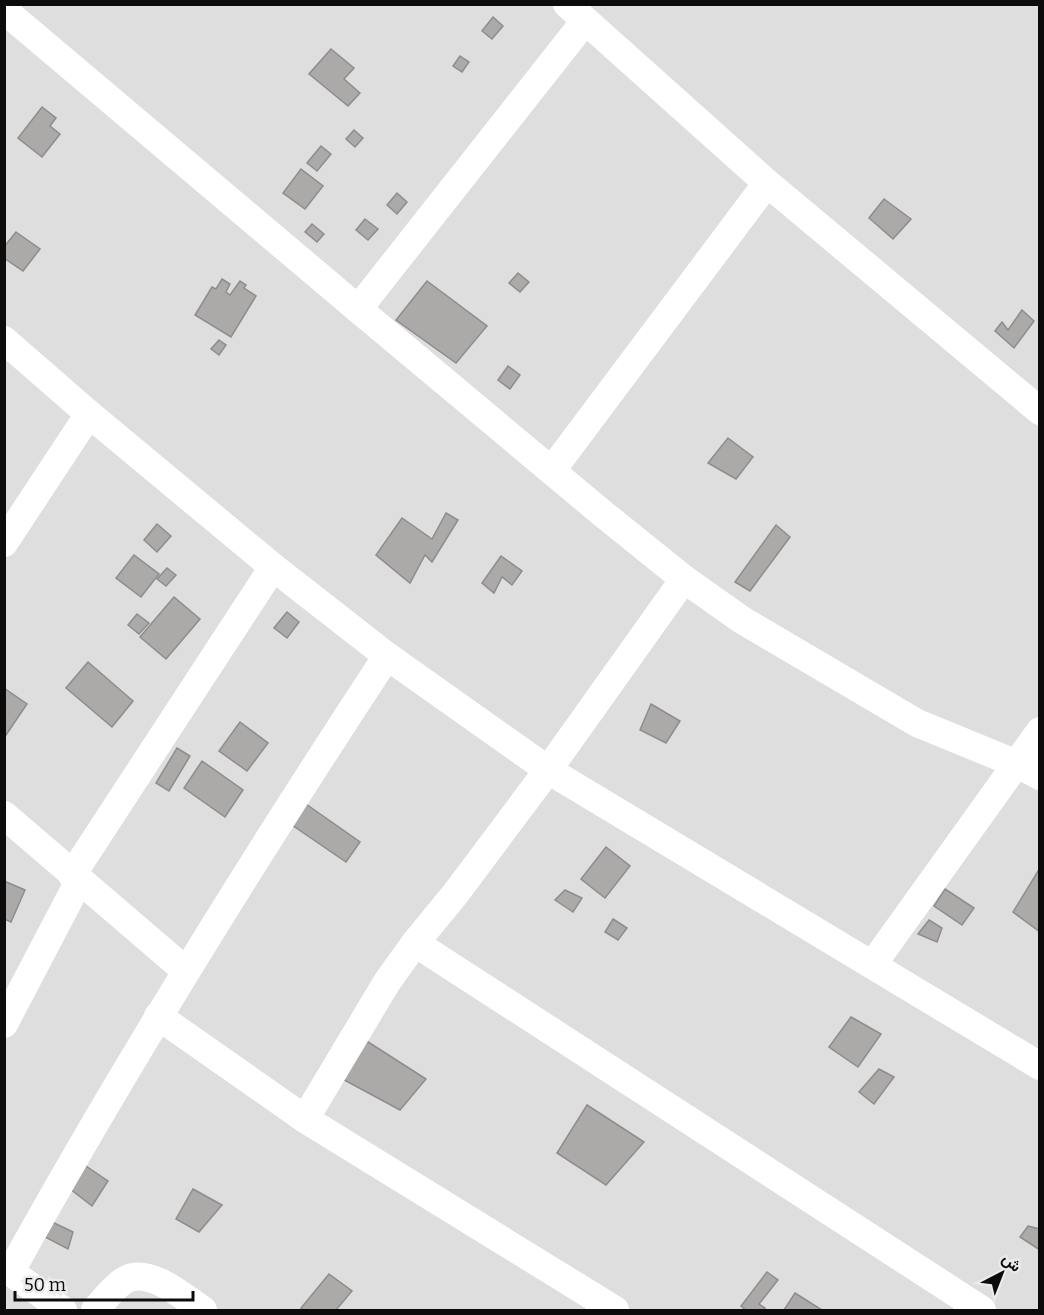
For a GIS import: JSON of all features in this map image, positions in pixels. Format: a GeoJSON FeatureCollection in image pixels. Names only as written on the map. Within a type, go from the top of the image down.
{"type":"FeatureCollection","features":[{"type":"Feature","properties":{"kind":"street"},"geometry":{"type":"LineString","coordinates":[[4,10],[358,309],[684,579],[742,620],[917,723],[1028,770]]}},
{"type":"Feature","properties":{"kind":"street"},"geometry":{"type":"LineString","coordinates":[[358,309],[576,13],[767,183],[1040,411]]}},
{"type":"Feature","properties":{"kind":"street"},"geometry":{"type":"LineString","coordinates":[[552,470],[767,183]]}},
{"type":"Feature","properties":{"kind":"street"},"geometry":{"type":"LineString","coordinates":[[4,340],[273,567],[387,656],[548,770],[1040,1066]]}},
{"type":"Feature","properties":{"kind":"street"},"geometry":{"type":"LineString","coordinates":[[4,543],[89,414]]}},
{"type":"Feature","properties":{"kind":"street"},"geometry":{"type":"LineString","coordinates":[[4,1024],[76,878],[273,567]]}},
{"type":"Feature","properties":{"kind":"street"},"geometry":{"type":"LineString","coordinates":[[305,1119],[367,1015],[415,943],[548,770],[684,579]]}},
{"type":"Feature","properties":{"kind":"street"},"geometry":{"type":"LineString","coordinates":[[63,1311],[8,1269],[158,1016],[387,656]]}},
{"type":"Feature","properties":{"kind":"street"},"geometry":{"type":"LineString","coordinates":[[873,964],[1028,770],[1040,731]]}},
{"type":"Feature","properties":{"kind":"street"},"geometry":{"type":"LineString","coordinates":[[4,815],[186,971]]}},
{"type":"Feature","properties":{"kind":"street"},"geometry":{"type":"LineString","coordinates":[[415,943],[982,1311]]}},
{"type":"Feature","properties":{"kind":"street"},"geometry":{"type":"LineString","coordinates":[[158,1016],[305,1119],[615,1311]]}},
{"type":"Feature","properties":{"kind":"street"},"geometry":{"type":"LineString","coordinates":[[95,1311],[119,1284],[140,1275],[157,1280],[203,1311]]}},
{"type":"Feature","properties":{"kind":"building"},"geometry":{"type":"Polygon","coordinates":[[[493,17],[503,26],[492,39],[482,31],[493,17]]]}},
{"type":"Feature","properties":{"kind":"building"},"geometry":{"type":"Polygon","coordinates":[[[331,49],[354,68],[344,79],[360,93],[348,106],[309,74],[331,49]]]}},
{"type":"Feature","properties":{"kind":"building"},"geometry":{"type":"Polygon","coordinates":[[[460,56],[469,62],[462,72],[453,66],[460,56]]]}},
{"type":"Feature","properties":{"kind":"building"},"geometry":{"type":"Polygon","coordinates":[[[42,107],[56,118],[50,126],[60,134],[42,157],[18,138],[42,107]]]}},
{"type":"Feature","properties":{"kind":"building"},"geometry":{"type":"Polygon","coordinates":[[[354,130],[363,138],[355,147],[346,139],[354,130]]]}},
{"type":"Feature","properties":{"kind":"building"},"geometry":{"type":"Polygon","coordinates":[[[321,146],[331,154],[317,171],[307,163],[321,146]]]}},
{"type":"Feature","properties":{"kind":"building"},"geometry":{"type":"Polygon","coordinates":[[[301,169],[323,186],[305,209],[283,193],[301,169]]]}},
{"type":"Feature","properties":{"kind":"building"},"geometry":{"type":"Polygon","coordinates":[[[397,193],[407,202],[397,214],[387,205],[397,193]]]}},
{"type":"Feature","properties":{"kind":"building"},"geometry":{"type":"Polygon","coordinates":[[[884,199],[911,219],[893,239],[869,218],[884,199]]]}},
{"type":"Feature","properties":{"kind":"building"},"geometry":{"type":"Polygon","coordinates":[[[365,219],[378,229],[368,240],[356,230],[365,219]]]}},
{"type":"Feature","properties":{"kind":"building"},"geometry":{"type":"Polygon","coordinates":[[[312,224],[324,234],[317,242],[305,232],[312,224]]]}},
{"type":"Feature","properties":{"kind":"building"},"geometry":{"type":"Polygon","coordinates":[[[16,232],[40,249],[23,271],[4,258],[4,247],[16,232]]]}},
{"type":"Feature","properties":{"kind":"building"},"geometry":{"type":"Polygon","coordinates":[[[518,273],[529,282],[520,292],[509,283],[518,273]]]}},
{"type":"Feature","properties":{"kind":"building"},"geometry":{"type":"Polygon","coordinates":[[[222,279],[230,284],[226,292],[230,295],[240,281],[246,285],[244,288],[256,296],[231,337],[195,315],[212,287],[216,289],[222,279]]]}},
{"type":"Feature","properties":{"kind":"building"},"geometry":{"type":"Polygon","coordinates":[[[427,281],[487,326],[456,363],[396,320],[427,281]]]}},
{"type":"Feature","properties":{"kind":"building"},"geometry":{"type":"Polygon","coordinates":[[[1022,310],[1034,321],[1014,348],[995,331],[1002,322],[1008,330],[1022,310]]]}},
{"type":"Feature","properties":{"kind":"building"},"geometry":{"type":"Polygon","coordinates":[[[219,340],[226,345],[219,355],[211,349],[219,340]]]}},
{"type":"Feature","properties":{"kind":"building"},"geometry":{"type":"Polygon","coordinates":[[[508,366],[520,375],[510,389],[498,380],[508,366]]]}},
{"type":"Feature","properties":{"kind":"building"},"geometry":{"type":"Polygon","coordinates":[[[728,438],[753,457],[736,479],[708,463],[728,438]]]}},
{"type":"Feature","properties":{"kind":"building"},"geometry":{"type":"Polygon","coordinates":[[[446,513],[458,520],[432,562],[425,555],[410,583],[376,555],[402,518],[432,539],[446,513]]]}},
{"type":"Feature","properties":{"kind":"building"},"geometry":{"type":"Polygon","coordinates":[[[157,524],[171,536],[157,552],[144,540],[157,524]]]}},
{"type":"Feature","properties":{"kind":"building"},"geometry":{"type":"Polygon","coordinates":[[[776,525],[790,537],[750,591],[735,582],[776,525]]]}},
{"type":"Feature","properties":{"kind":"building"},"geometry":{"type":"Polygon","coordinates":[[[134,555],[159,574],[141,597],[116,578],[134,555]]]}},
{"type":"Feature","properties":{"kind":"building"},"geometry":{"type":"Polygon","coordinates":[[[501,556],[522,571],[512,585],[502,577],[494,593],[482,583],[501,556]]]}},
{"type":"Feature","properties":{"kind":"building"},"geometry":{"type":"Polygon","coordinates":[[[167,568],[176,575],[166,586],[157,579],[167,568]]]}},
{"type":"Feature","properties":{"kind":"building"},"geometry":{"type":"Polygon","coordinates":[[[174,597],[200,619],[166,659],[140,637],[174,597]]]}},
{"type":"Feature","properties":{"kind":"building"},"geometry":{"type":"Polygon","coordinates":[[[287,612],[299,622],[287,638],[274,628],[287,612]]]}},
{"type":"Feature","properties":{"kind":"building"},"geometry":{"type":"Polygon","coordinates":[[[137,614],[149,623],[139,634],[128,625],[137,614]]]}},
{"type":"Feature","properties":{"kind":"building"},"geometry":{"type":"Polygon","coordinates":[[[88,662],[133,701],[112,727],[66,688],[88,662]]]}},
{"type":"Feature","properties":{"kind":"building"},"geometry":{"type":"Polygon","coordinates":[[[4,688],[27,704],[6,735],[4,734],[4,688]]]}},
{"type":"Feature","properties":{"kind":"building"},"geometry":{"type":"Polygon","coordinates":[[[651,704],[680,721],[666,743],[640,730],[651,704]]]}},
{"type":"Feature","properties":{"kind":"building"},"geometry":{"type":"Polygon","coordinates":[[[240,722],[268,743],[247,771],[219,751],[240,722]]]}},
{"type":"Feature","properties":{"kind":"building"},"geometry":{"type":"Polygon","coordinates":[[[177,748],[190,756],[169,791],[156,783],[177,748]]]}},
{"type":"Feature","properties":{"kind":"building"},"geometry":{"type":"Polygon","coordinates":[[[202,761],[243,790],[225,817],[184,788],[202,761]]]}},
{"type":"Feature","properties":{"kind":"building"},"geometry":{"type":"Polygon","coordinates":[[[306,804],[360,842],[346,862],[292,825],[306,804]]]}},
{"type":"Feature","properties":{"kind":"building"},"geometry":{"type":"Polygon","coordinates":[[[606,847],[630,866],[605,898],[581,879],[606,847]]]}},
{"type":"Feature","properties":{"kind":"building"},"geometry":{"type":"Polygon","coordinates":[[[1040,868],[1040,932],[1013,912],[1040,868]]]}},
{"type":"Feature","properties":{"kind":"building"},"geometry":{"type":"Polygon","coordinates":[[[4,881],[25,890],[11,922],[4,919],[4,881]]]}},
{"type":"Feature","properties":{"kind":"building"},"geometry":{"type":"Polygon","coordinates":[[[945,889],[974,908],[962,925],[934,906],[945,889]]]}},
{"type":"Feature","properties":{"kind":"building"},"geometry":{"type":"Polygon","coordinates":[[[565,890],[582,898],[573,912],[555,900],[565,890]]]}},
{"type":"Feature","properties":{"kind":"building"},"geometry":{"type":"Polygon","coordinates":[[[613,919],[627,928],[618,940],[605,932],[613,919]]]}},
{"type":"Feature","properties":{"kind":"building"},"geometry":{"type":"Polygon","coordinates":[[[929,920],[942,928],[937,942],[918,934],[929,920]]]}},
{"type":"Feature","properties":{"kind":"building"},"geometry":{"type":"Polygon","coordinates":[[[851,1017],[881,1034],[858,1067],[829,1047],[851,1017]]]}},
{"type":"Feature","properties":{"kind":"building"},"geometry":{"type":"Polygon","coordinates":[[[365,1040],[426,1079],[400,1110],[335,1075],[365,1040]]]}},
{"type":"Feature","properties":{"kind":"building"},"geometry":{"type":"Polygon","coordinates":[[[879,1069],[894,1077],[874,1104],[859,1092],[879,1069]]]}},
{"type":"Feature","properties":{"kind":"building"},"geometry":{"type":"Polygon","coordinates":[[[587,1105],[644,1142],[606,1185],[557,1153],[587,1105]]]}},
{"type":"Feature","properties":{"kind":"building"},"geometry":{"type":"Polygon","coordinates":[[[80,1162],[108,1181],[92,1206],[65,1185],[80,1162]]]}},
{"type":"Feature","properties":{"kind":"building"},"geometry":{"type":"Polygon","coordinates":[[[193,1189],[222,1205],[199,1232],[176,1219],[193,1189]]]}},
{"type":"Feature","properties":{"kind":"building"},"geometry":{"type":"Polygon","coordinates":[[[52,1222],[73,1232],[68,1249],[45,1237],[52,1222]]]}},
{"type":"Feature","properties":{"kind":"building"},"geometry":{"type":"Polygon","coordinates":[[[1028,1226],[1040,1229],[1040,1250],[1020,1237],[1028,1226]]]}},
{"type":"Feature","properties":{"kind":"building"},"geometry":{"type":"Polygon","coordinates":[[[767,1272],[778,1280],[759,1304],[765,1308],[746,1310],[741,1306],[767,1272]]]}},
{"type":"Feature","properties":{"kind":"building"},"geometry":{"type":"Polygon","coordinates":[[[329,1274],[352,1291],[336,1310],[304,1310],[301,1308],[329,1274]]]}},
{"type":"Feature","properties":{"kind":"building"},"geometry":{"type":"Polygon","coordinates":[[[795,1293],[822,1310],[784,1310],[795,1293]]]}}]}
